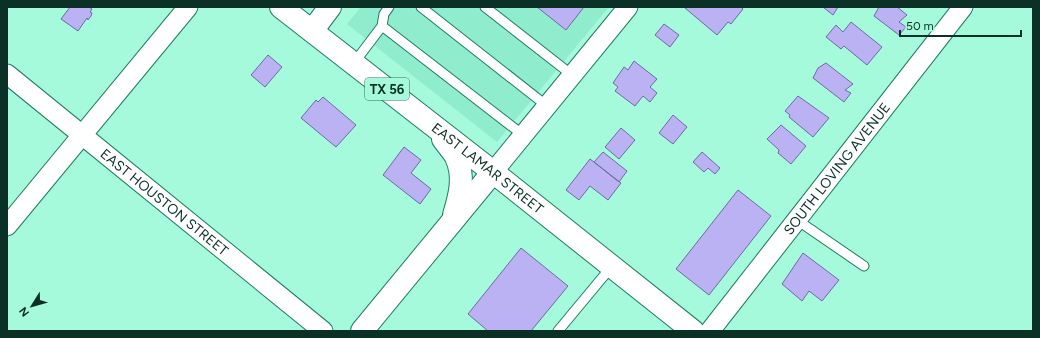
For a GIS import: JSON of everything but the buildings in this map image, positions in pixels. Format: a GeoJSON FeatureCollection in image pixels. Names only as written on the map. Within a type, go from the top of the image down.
{"type":"FeatureCollection","features":[{"type":"Feature","properties":{"kind":"main road","name":"EAST LAMAR STREET"},"geometry":{"type":"LineString","coordinates":[[281,7],[493,172],[693,331]]}},
{"type":"Feature","properties":{"kind":"main road"},"geometry":{"type":"LineString","coordinates":[[312,31],[330,7]]}},
{"type":"Feature","properties":{"kind":"main road"},"geometry":{"type":"LineString","coordinates":[[433,125],[456,156],[462,176],[460,196],[451,222]]}},
{"type":"Feature","properties":{"kind":"main road"},"geometry":{"type":"LineString","coordinates":[[362,331],[493,172]]}},
{"type":"Feature","properties":{"kind":"street"},"geometry":{"type":"LineString","coordinates":[[7,226],[188,7]]}},
{"type":"Feature","properties":{"kind":"street"},"geometry":{"type":"LineString","coordinates":[[493,172],[628,7]]}},
{"type":"Feature","properties":{"kind":"street","name":"SOUTH LOVING AVENUE"},"geometry":{"type":"LineString","coordinates":[[710,331],[963,7]]}},
{"type":"Feature","properties":{"kind":"street","name":"EAST HOUSTON STREET"},"geometry":{"type":"LineString","coordinates":[[7,74],[322,331]]}},
{"type":"Feature","properties":{"kind":"lane"},"geometry":{"type":"LineString","coordinates":[[354,63],[382,26],[384,14],[389,7]]}},
{"type":"Feature","properties":{"kind":"lane"},"geometry":{"type":"LineString","coordinates":[[421,7],[547,106]]}},
{"type":"Feature","properties":{"kind":"lane"},"geometry":{"type":"LineString","coordinates":[[485,7],[572,75]]}},
{"type":"Feature","properties":{"kind":"lane"},"geometry":{"type":"LineString","coordinates":[[382,26],[523,135]]}},
{"type":"Feature","properties":{"kind":"lane"},"geometry":{"type":"LineString","coordinates":[[797,220],[864,266]]}},
{"type":"Feature","properties":{"kind":"lane"},"geometry":{"type":"LineString","coordinates":[[558,331],[612,266]]}},
{"type":"Feature","properties":{"kind":"shaded area"},"geometry":{"type":"Polygon","coordinates":[[[361,7],[609,7],[497,142],[347,24],[361,7]]]}}]}
